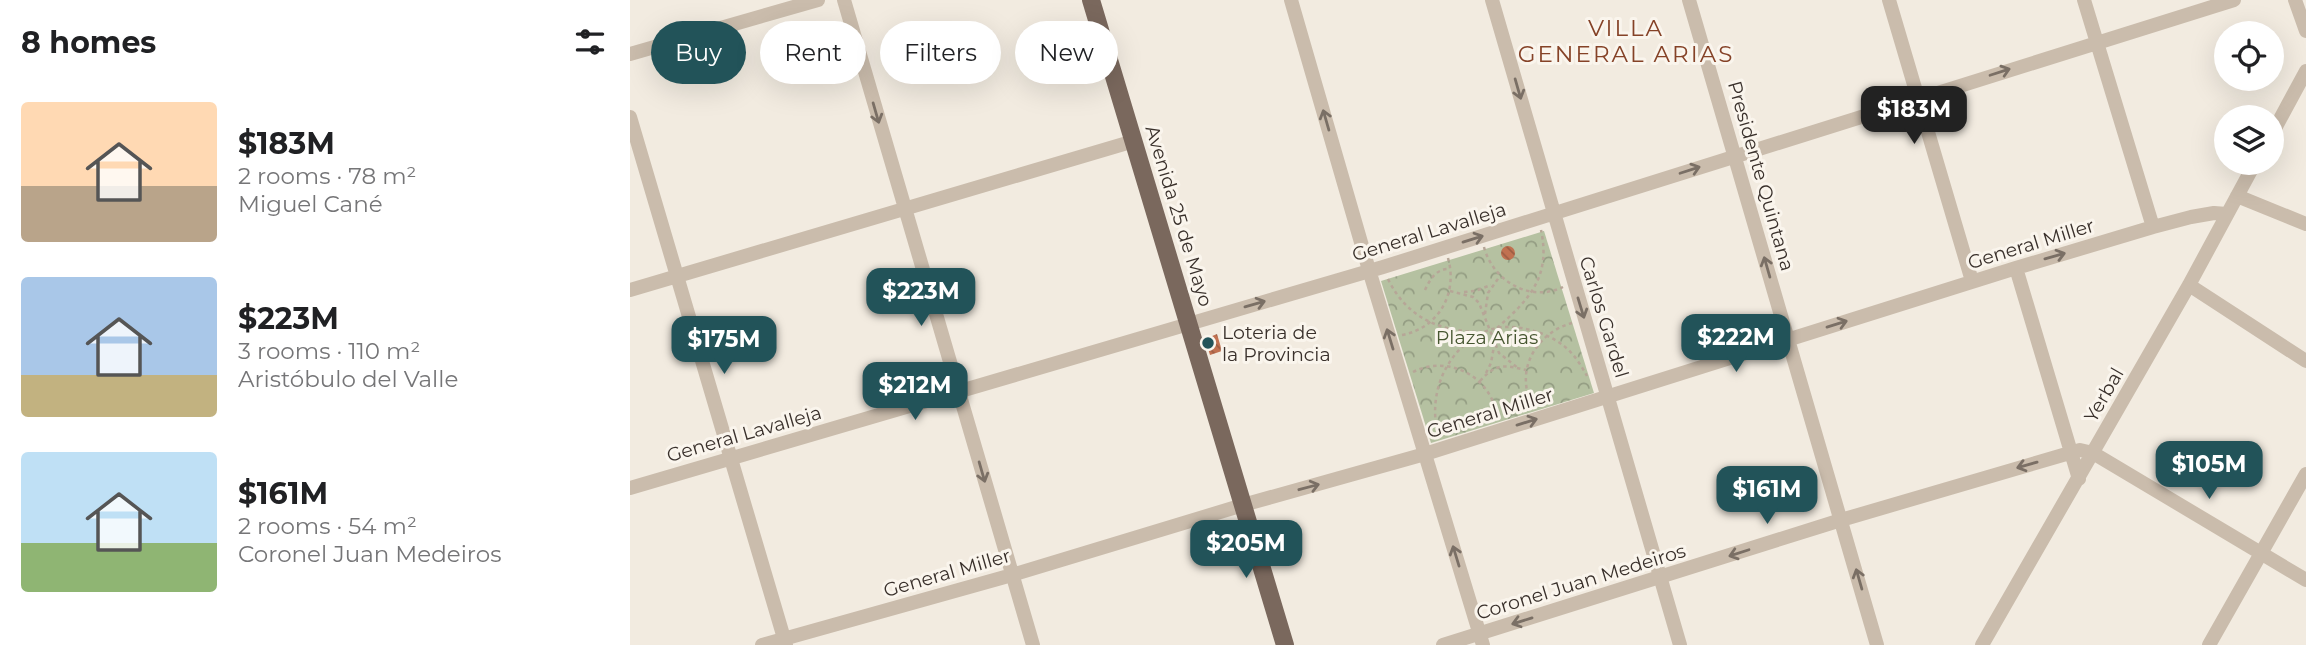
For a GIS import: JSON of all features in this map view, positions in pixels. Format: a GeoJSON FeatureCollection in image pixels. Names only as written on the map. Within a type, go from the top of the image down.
{"type":"FeatureCollection","features":[{"type":"Feature","properties":{"kind":"main road","name":"Avenida 25 de Mayo"},"geometry":{"type":"LineString","coordinates":[[1091,0],[1285,645]]}},
{"type":"Feature","properties":{"kind":"street"},"geometry":{"type":"LineString","coordinates":[[630,54],[818,0]]}},
{"type":"Feature","properties":{"kind":"street"},"geometry":{"type":"LineString","coordinates":[[844,0],[1033,645]]}},
{"type":"Feature","properties":{"kind":"street"},"geometry":{"type":"LineString","coordinates":[[1291,0],[1376,269],[1389,336],[1481,640]]}},
{"type":"Feature","properties":{"kind":"street","name":"Carlos Gardel"},"geometry":{"type":"LineString","coordinates":[[1492,0],[1586,323],[1602,398],[1662,578],[1680,645]]}},
{"type":"Feature","properties":{"kind":"street","name":"Presidente Quintana"},"geometry":{"type":"LineString","coordinates":[[1689,0],[1877,645]]}},
{"type":"Feature","properties":{"kind":"street"},"geometry":{"type":"LineString","coordinates":[[1889,0],[1972,281]]}},
{"type":"Feature","properties":{"kind":"street"},"geometry":{"type":"LineString","coordinates":[[2084,0],[2153,227]]}},
{"type":"Feature","properties":{"kind":"street","name":"General Lavalleja"},"geometry":{"type":"LineString","coordinates":[[630,488],[1443,249],[2234,0]]}},
{"type":"Feature","properties":{"kind":"street"},"geometry":{"type":"LineString","coordinates":[[2295,0],[2306,31]]}},
{"type":"Feature","properties":{"kind":"street"},"geometry":{"type":"LineString","coordinates":[[2284,112],[2306,71]]}},
{"type":"Feature","properties":{"kind":"street"},"geometry":{"type":"LineString","coordinates":[[630,117],[785,642]]}},
{"type":"Feature","properties":{"kind":"street"},"geometry":{"type":"LineString","coordinates":[[630,290],[1134,141]]}},
{"type":"Feature","properties":{"kind":"street","name":"Yerbal"},"geometry":{"type":"LineString","coordinates":[[1982,645],[2189,285],[2248,175]]}},
{"type":"Feature","properties":{"kind":"street"},"geometry":{"type":"LineString","coordinates":[[2237,196],[2306,224]]}},
{"type":"Feature","properties":{"kind":"street","name":"General Miller"},"geometry":{"type":"LineString","coordinates":[[762,645],[785,642],[1243,505],[1425,454],[1972,281],[2153,227],[2214,213],[2227,214]]}},
{"type":"Feature","properties":{"kind":"street"},"geometry":{"type":"LineString","coordinates":[[2016,268],[2079,479]]}},
{"type":"Feature","properties":{"kind":"street"},"geometry":{"type":"LineString","coordinates":[[2189,285],[2306,361]]}},
{"type":"Feature","properties":{"kind":"street","name":"Coronel Juan Medeiros"},"geometry":{"type":"LineString","coordinates":[[1443,645],[1481,640],[1842,520],[2071,452],[2080,450],[2093,453]]}},
{"type":"Feature","properties":{"kind":"street"},"geometry":{"type":"LineString","coordinates":[[2093,453],[2306,580]]}},
{"type":"Feature","properties":{"kind":"street"},"geometry":{"type":"LineString","coordinates":[[2209,645],[2306,474]]}},
{"type":"Feature","properties":{"kind":"path"},"geometry":{"type":"LineString","coordinates":[[1497,328],[1525,302],[1539,279],[1544,252],[1538,220]]}},
{"type":"Feature","properties":{"kind":"path"},"geometry":{"type":"LineString","coordinates":[[1483,236],[1486,255],[1500,276],[1519,288],[1551,291],[1573,281]]}},
{"type":"Feature","properties":{"kind":"path"},"geometry":{"type":"LineString","coordinates":[[1389,336],[1407,334],[1430,323],[1444,306],[1450,291],[1450,270],[1443,249]]}},
{"type":"Feature","properties":{"kind":"path"},"geometry":{"type":"LineString","coordinates":[[1376,269],[1390,283],[1405,305],[1430,323],[1452,330],[1482,332],[1513,328],[1546,336],[1564,346],[1602,398]]}},
{"type":"Feature","properties":{"kind":"path"},"geometry":{"type":"LineString","coordinates":[[1424,290],[1435,274],[1443,269],[1450,270]]}},
{"type":"Feature","properties":{"kind":"path"},"geometry":{"type":"LineString","coordinates":[[1485,317],[1488,293],[1500,276]]}},
{"type":"Feature","properties":{"kind":"path"},"geometry":{"type":"LineString","coordinates":[[1450,291],[1475,291],[1494,283]]}},
{"type":"Feature","properties":{"kind":"path"},"geometry":{"type":"LineString","coordinates":[[1461,292],[1479,303],[1499,353],[1518,368]]}},
{"type":"Feature","properties":{"kind":"path"},"geometry":{"type":"LineString","coordinates":[[1541,417],[1528,395],[1526,370],[1534,349],[1546,336],[1565,325],[1586,323]]}},
{"type":"Feature","properties":{"kind":"path"},"geometry":{"type":"LineString","coordinates":[[1442,448],[1434,407],[1439,381],[1462,348],[1482,332]]}},
{"type":"Feature","properties":{"kind":"path"},"geometry":{"type":"LineString","coordinates":[[1485,376],[1491,363],[1494,343]]}},
{"type":"Feature","properties":{"kind":"path"},"geometry":{"type":"LineString","coordinates":[[1403,380],[1423,368],[1447,366],[1462,370],[1480,382],[1492,397],[1497,431]]}},
{"type":"Feature","properties":{"kind":"path"},"geometry":{"type":"LineString","coordinates":[[1480,382],[1495,368],[1504,366],[1526,370]]}},
{"type":"Feature","properties":{"kind":"green space","name":"Plaza Arias"},"geometry":{"type":"Polygon","coordinates":[[[1544,231],[1594,393],[1431,443],[1381,281],[1544,231]]]}},
{"type":"Feature","properties":{"kind":"building"},"geometry":{"type":"Polygon","coordinates":[[[1505,246],[1511,246],[1515,253],[1511,260],[1505,260],[1501,256],[1501,250],[1505,246]]]}},
{"type":"Feature","properties":{"kind":"building"},"geometry":{"type":"Polygon","coordinates":[[[1217,334],[1222,351],[1210,355],[1205,339],[1217,334]]]}},
{"type":"Feature","properties":{"kind":"building"},"geometry":{"type":"Polygon","coordinates":[[[1284,544],[1289,560],[1273,565],[1268,549],[1284,544]]]}},
{"type":"Feature","properties":{"kind":"place","name":"Loteria de la Provincia"},"geometry":{"type":"Point","coordinates":[1208,343]}},
{"type":"Feature","properties":{"kind":"district","name":"VILLA GENERAL ARIAS"},"geometry":{"type":"Point","coordinates":[1626,41]}}]}
